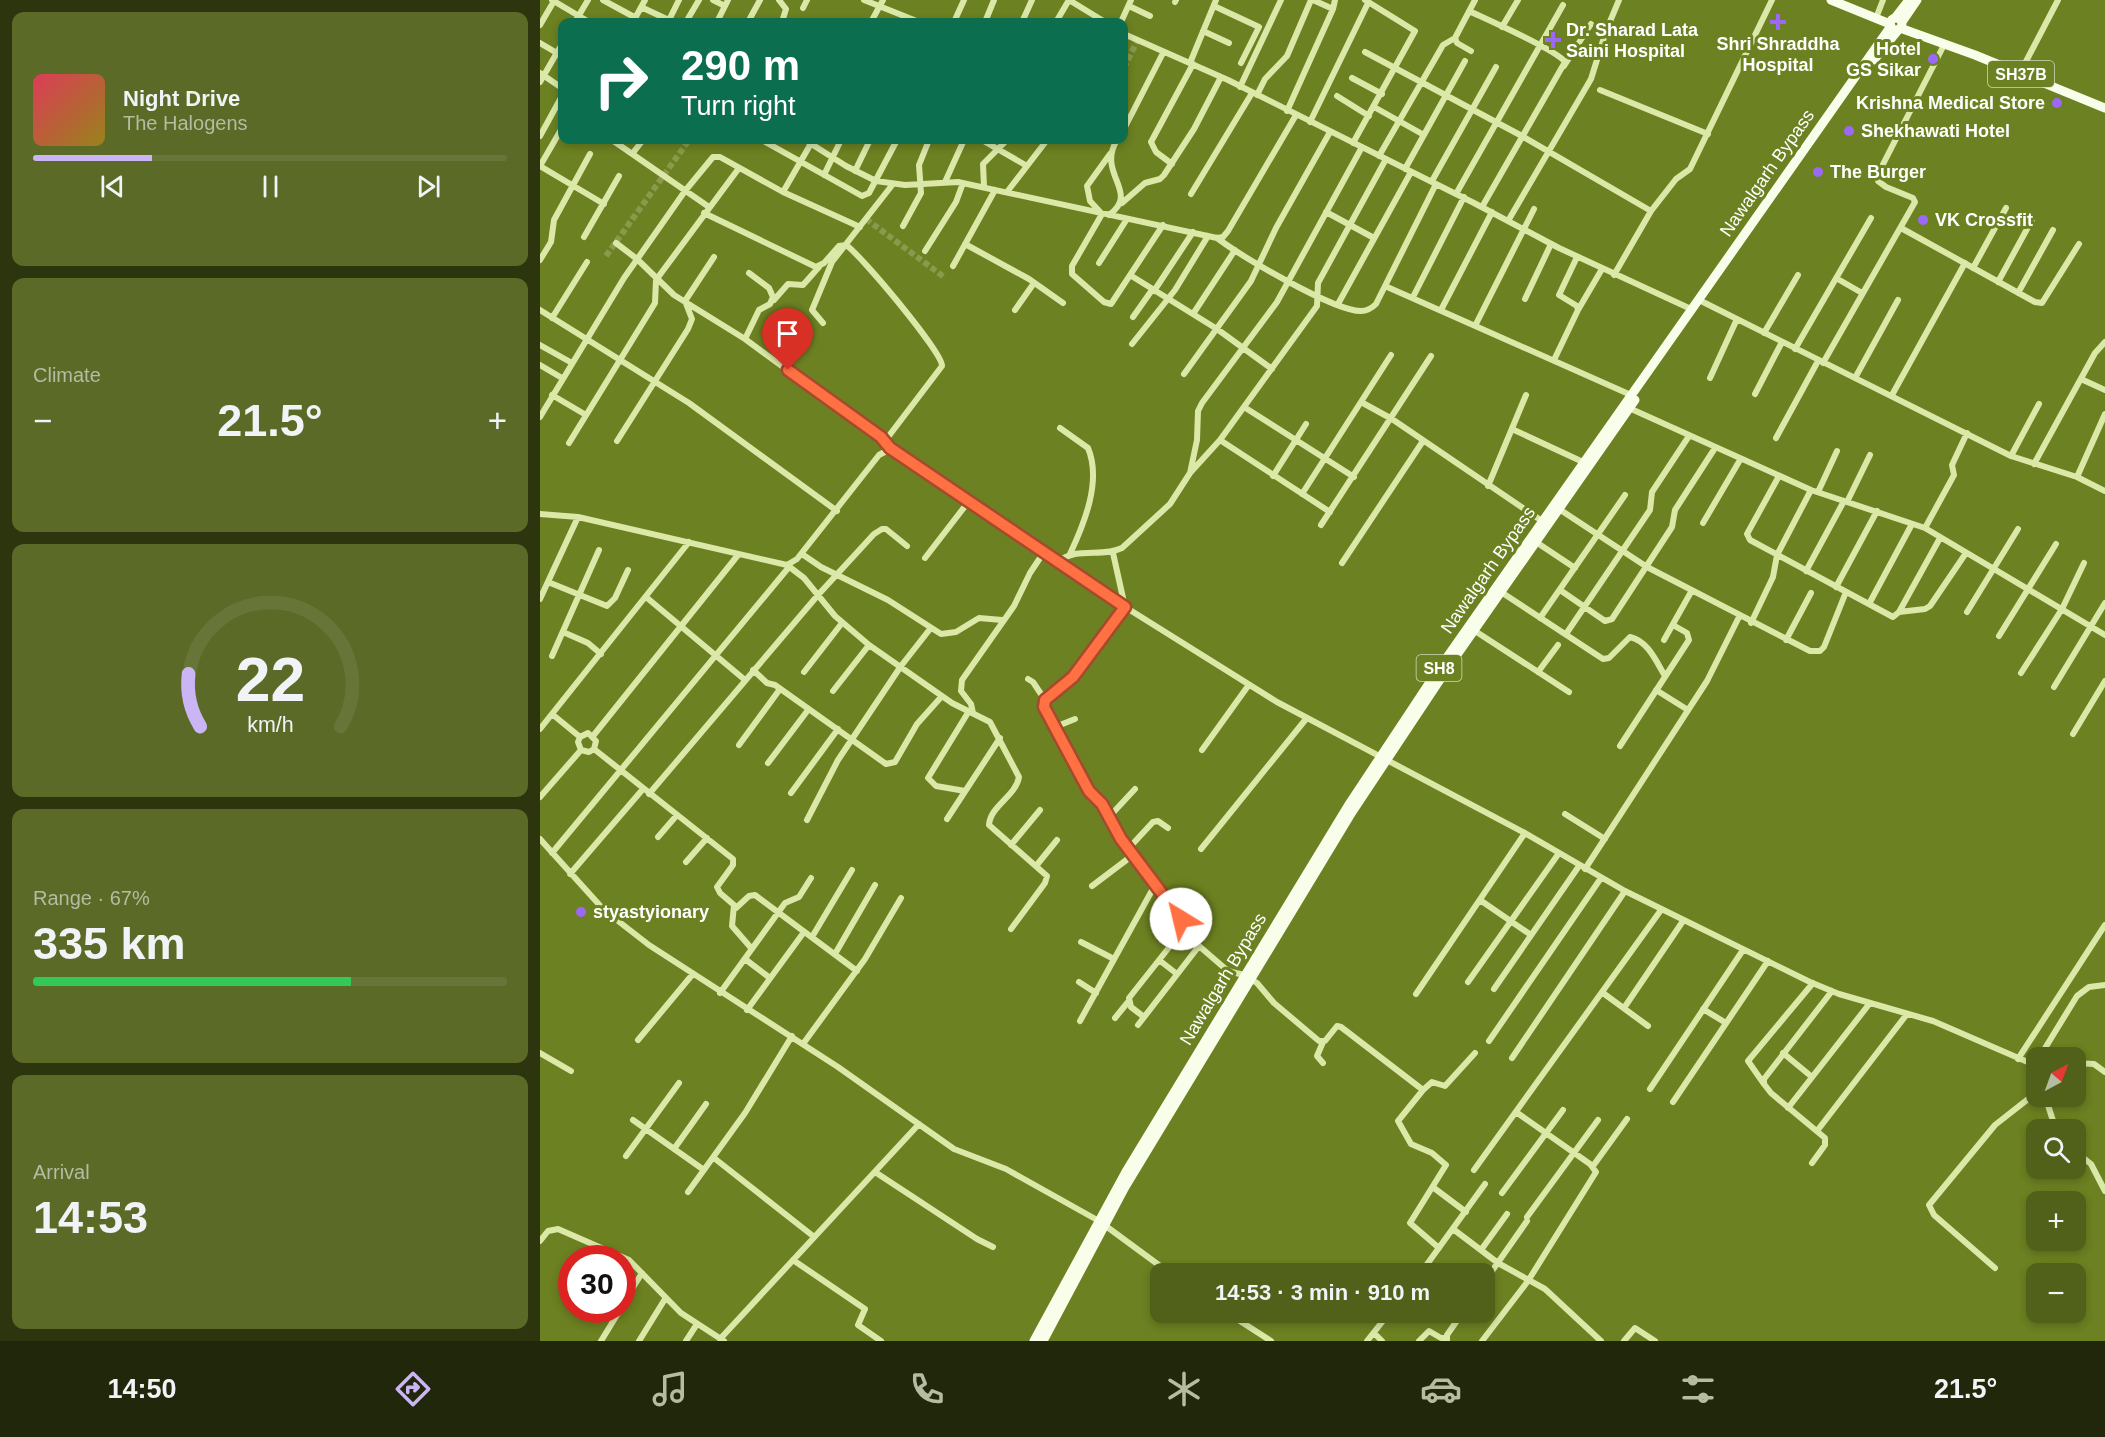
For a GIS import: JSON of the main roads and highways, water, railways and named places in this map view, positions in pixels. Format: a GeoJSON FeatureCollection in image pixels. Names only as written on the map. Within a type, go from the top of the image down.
{"type":"FeatureCollection","features":[{"type":"Feature","properties":{"kind":"main road","name":"SH37B"},"geometry":{"type":"LineString","coordinates":[[1832,0],[2105,108]]}},
{"type":"Feature","properties":{"kind":"main road"},"geometry":{"type":"LineString","coordinates":[[1848,0],[1896,24]]}},
{"type":"Feature","properties":{"kind":"main road","name":"SH8"},"geometry":{"type":"LineString","coordinates":[[1896,24],[1909,0]]}},
{"type":"Feature","properties":{"kind":"main road","name":"SH8"},"geometry":{"type":"LineString","coordinates":[[1896,24],[1917,0]]}},
{"type":"Feature","properties":{"kind":"main road","name":"Nawalgarh Bypass"},"geometry":{"type":"LineString","coordinates":[[1383,760],[1896,24]]}},
{"type":"Feature","properties":{"kind":"main road","name":"Nawalgarh Bypass"},"geometry":{"type":"LineString","coordinates":[[1034,1341],[1247,977],[1383,760],[1583,462],[1867,66]]}},
{"type":"Feature","properties":{"kind":"main road","name":"Nawalgarh Bypass"},"geometry":{"type":"LineString","coordinates":[[1043,1341],[1101,1223]]}},
{"type":"Feature","properties":{"kind":"tunnel"},"geometry":{"type":"LineString","coordinates":[[1128,60],[1137,41]]}},
{"type":"Feature","properties":{"kind":"tunnel"},"geometry":{"type":"LineString","coordinates":[[606,256],[686,144]]}},
{"type":"Feature","properties":{"kind":"tunnel"},"geometry":{"type":"LineString","coordinates":[[866,219],[944,277]]}},
{"type":"Feature","properties":{"kind":"place","name":"Shri Shraddha Hospital"},"geometry":{"type":"Point","coordinates":[1778,22]}},
{"type":"Feature","properties":{"kind":"place","name":"Dr. Sharad Lata Saini Hospital"},"geometry":{"type":"Point","coordinates":[1553,40]}},
{"type":"Feature","properties":{"kind":"place","name":"Hotel GS Sikar"},"geometry":{"type":"Point","coordinates":[1933,59]}},
{"type":"Feature","properties":{"kind":"place","name":"Krishna Medical Store"},"geometry":{"type":"Point","coordinates":[2057,103]}},
{"type":"Feature","properties":{"kind":"place","name":"Shekhawati Hotel"},"geometry":{"type":"Point","coordinates":[1849,131]}},
{"type":"Feature","properties":{"kind":"place","name":"The Burger"},"geometry":{"type":"Point","coordinates":[1818,172]}},
{"type":"Feature","properties":{"kind":"place","name":"VK Crossfit"},"geometry":{"type":"Point","coordinates":[1923,220]}},
{"type":"Feature","properties":{"kind":"place","name":"styastyionary"},"geometry":{"type":"Point","coordinates":[581,912]}}]}
